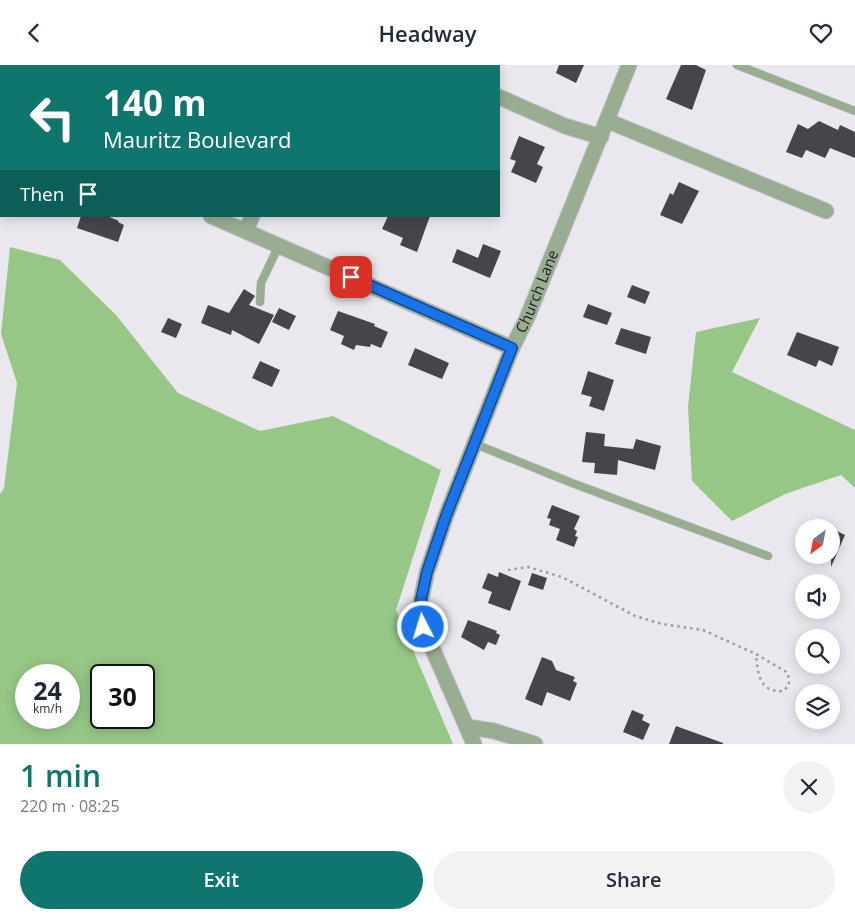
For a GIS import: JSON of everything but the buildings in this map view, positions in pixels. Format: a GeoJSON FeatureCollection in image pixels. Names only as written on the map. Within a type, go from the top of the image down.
{"type":"FeatureCollection","features":[{"type":"Feature","properties":{"kind":"street","name":"Church Lane"},"geometry":{"type":"LineString","coordinates":[[474,744],[468,727],[440,671],[423,627],[421,600],[427,572],[443,524],[512,348],[608,121],[629,65]]}},
{"type":"Feature","properties":{"kind":"street"},"geometry":{"type":"LineString","coordinates":[[500,97],[565,125],[601,137]]}},
{"type":"Feature","properties":{"kind":"street"},"geometry":{"type":"LineString","coordinates":[[608,121],[826,211]]}},
{"type":"Feature","properties":{"kind":"street"},"geometry":{"type":"LineString","coordinates":[[213,217],[512,348]]}},
{"type":"Feature","properties":{"kind":"street"},"geometry":{"type":"LineString","coordinates":[[246,231],[252,217]]}},
{"type":"Feature","properties":{"kind":"street"},"geometry":{"type":"LineString","coordinates":[[468,727],[494,731],[535,744]]}},
{"type":"Feature","properties":{"kind":"lane"},"geometry":{"type":"LineString","coordinates":[[737,65],[855,111]]}},
{"type":"Feature","properties":{"kind":"lane"},"geometry":{"type":"LineString","coordinates":[[260,302],[261,283],[280,245]]}},
{"type":"Feature","properties":{"kind":"lane"},"geometry":{"type":"LineString","coordinates":[[475,444],[572,483],[768,556]]}},
{"type":"Feature","properties":{"kind":"path"},"geometry":{"type":"LineString","coordinates":[[508,570],[528,567],[562,577],[635,616],[662,624],[703,630],[756,654],[788,673],[789,683],[784,691],[773,691],[767,688],[759,677],[756,654]]}},
{"type":"Feature","properties":{"kind":"green space"},"geometry":{"type":"Polygon","coordinates":[[[10,247],[60,260],[116,315],[178,393],[260,431],[333,416],[441,470],[396,610],[453,744],[0,744],[0,494],[4,488],[17,383],[1,334],[10,247]]]}},
{"type":"Feature","properties":{"kind":"green space"},"geometry":{"type":"Polygon","coordinates":[[[760,318],[732,372],[855,430],[855,488],[841,475],[785,494],[732,521],[692,481],[688,407],[696,332],[760,318]]]}},
{"type":"Feature","properties":{"kind":"route"},"geometry":{"type":"LineString","coordinates":[[351,277],[512,348],[446,516],[427,572],[421,600],[423,627]]}}]}
